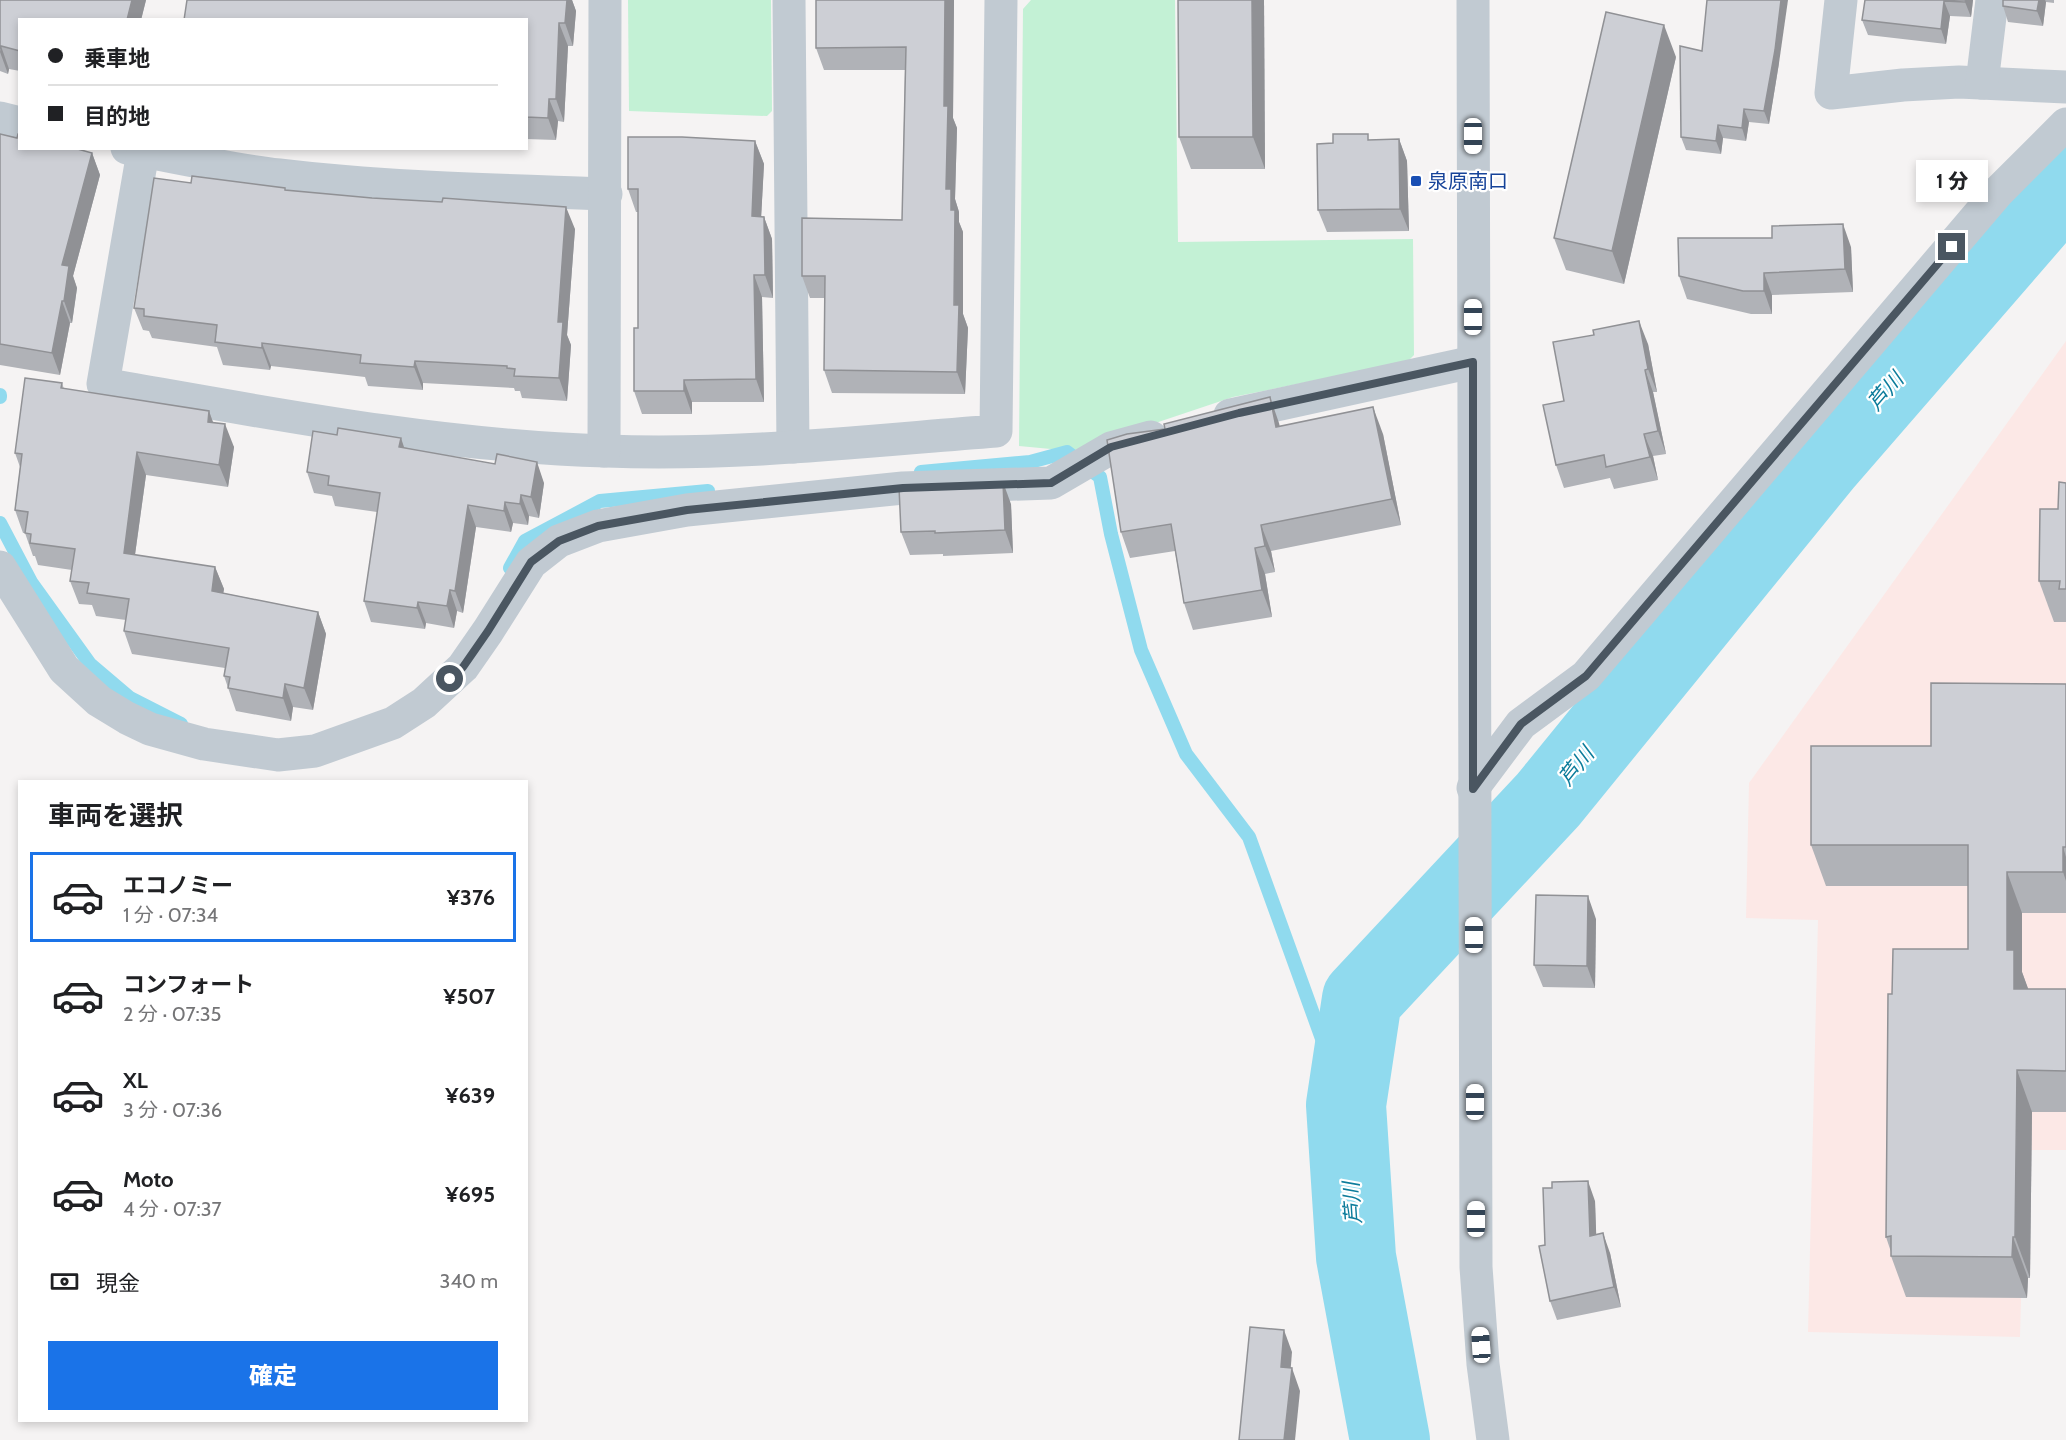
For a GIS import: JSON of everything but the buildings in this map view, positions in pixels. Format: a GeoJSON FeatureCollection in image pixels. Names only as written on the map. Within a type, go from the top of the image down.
{"type":"FeatureCollection","features":[{"type":"Feature","properties":{"kind":"street"},"geometry":{"type":"LineString","coordinates":[[604,451],[605,0]]}},
{"type":"Feature","properties":{"kind":"street"},"geometry":{"type":"LineString","coordinates":[[789,0],[793,447]]}},
{"type":"Feature","properties":{"kind":"street"},"geometry":{"type":"LineString","coordinates":[[606,194],[412,187],[279,175],[135,150],[103,384],[350,426],[481,443],[604,451],[689,453],[996,430],[1001,0]]}},
{"type":"Feature","properties":{"kind":"street"},"geometry":{"type":"LineString","coordinates":[[1473,0],[1473,831],[1476,1267],[1483,1364],[1492,1440]]}},
{"type":"Feature","properties":{"kind":"street"},"geometry":{"type":"LineString","coordinates":[[1840,0],[1831,93],[1903,85],[1982,83],[2066,87]]}},
{"type":"Feature","properties":{"kind":"street"},"geometry":{"type":"LineString","coordinates":[[1982,83],[1992,0]]}},
{"type":"Feature","properties":{"kind":"street"},"geometry":{"type":"LineString","coordinates":[[0,118],[18,122]]}},
{"type":"Feature","properties":{"kind":"street"},"geometry":{"type":"LineString","coordinates":[[1473,789],[1521,724],[1586,676],[1998,192],[2066,124]]}},
{"type":"Feature","properties":{"kind":"street"},"geometry":{"type":"LineString","coordinates":[[1207,421],[1473,362]]}},
{"type":"Feature","properties":{"kind":"street"},"geometry":{"type":"LineString","coordinates":[[0,567],[64,669],[99,701],[150,729],[204,744],[247,752],[278,754],[315,751],[393,723],[424,702],[463,667],[531,562],[559,541],[598,526],[687,510],[903,488],[1051,483],[1111,447],[1175,430]]}},
{"type":"Feature","properties":{"kind":"shaded area"},"geometry":{"type":"Polygon","coordinates":[[[2066,341],[2066,1150],[2025,1150],[2020,1337],[1808,1332],[1818,920],[1746,918],[1749,783],[2066,341]]]}},
{"type":"Feature","properties":{"kind":"green space"},"geometry":{"type":"Polygon","coordinates":[[[628,0],[771,0],[772,111],[767,116],[629,111],[628,0]]]}},
{"type":"Feature","properties":{"kind":"green space"},"geometry":{"type":"Polygon","coordinates":[[[1031,0],[1175,0],[1178,242],[1413,239],[1414,355],[1407,362],[1233,397],[1072,451],[1019,446],[1023,9],[1031,0]]]}},
{"type":"Feature","properties":{"kind":"waterway","name":"芦川"},"geometry":{"type":"LineString","coordinates":[[1390,1440],[1356,1257],[1346,1105],[1362,999],[1548,800],[1823,462],[2066,182]]}},
{"type":"Feature","properties":{"kind":"waterway"},"geometry":{"type":"LineString","coordinates":[[921,472],[1030,462],[1067,452],[1100,477],[1111,534],[1141,650],[1186,754],[1249,837],[1346,1105]]}},
{"type":"Feature","properties":{"kind":"waterway"},"geometry":{"type":"LineString","coordinates":[[510,568],[525,541],[600,501],[708,491]]}},
{"type":"Feature","properties":{"kind":"waterway"},"geometry":{"type":"LineString","coordinates":[[0,523],[31,582],[90,664],[130,698],[181,724]]}},
{"type":"Feature","properties":{"kind":"place","name":"泉原南口"},"geometry":{"type":"Point","coordinates":[1416,181]}},
{"type":"Feature","properties":{"kind":"route"},"geometry":{"type":"LineString","coordinates":[[450,679],[463,667],[488,631],[531,562],[559,541],[598,526],[687,510],[903,488],[1051,483],[1111,447],[1239,413],[1473,362],[1473,789],[1521,724],[1586,676],[1952,247]]}}]}
